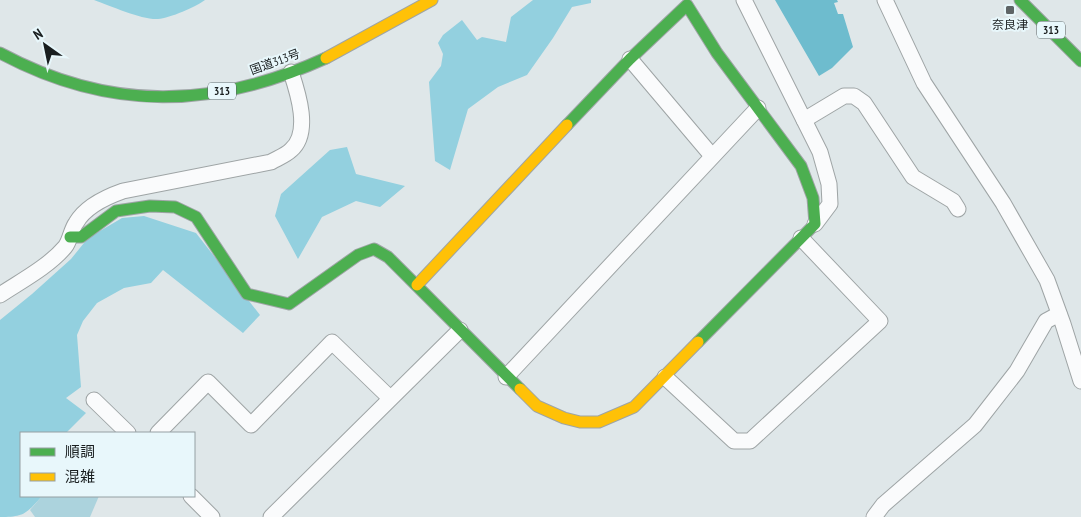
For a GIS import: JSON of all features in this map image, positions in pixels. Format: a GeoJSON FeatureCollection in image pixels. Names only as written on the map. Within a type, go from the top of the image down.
{"type":"FeatureCollection","features":[{"type":"Feature","properties":{"kind":"main road","name":"国道313号"},"geometry":{"type":"LineString","coordinates":[[0,53],[48,75],[129,96],[170,97],[208,94],[250,86],[291,72],[331,54],[432,0]]}},
{"type":"Feature","properties":{"kind":"main road","name":"313"},"geometry":{"type":"LineString","coordinates":[[1020,0],[1081,61]]}},
{"type":"Feature","properties":{"kind":"main road"},"geometry":{"type":"LineString","coordinates":[[70,237],[81,237],[116,211],[150,206],[175,206],[196,217],[247,294],[289,304],[358,255],[374,248],[388,257],[417,285],[506,377],[537,406],[564,418],[580,422],[599,422],[634,407],[801,238],[814,224],[813,198],[801,166],[717,53],[687,6],[630,59],[417,285]]}},
{"type":"Feature","properties":{"kind":"street"},"geometry":{"type":"LineString","coordinates":[[744,0],[820,152],[829,184],[830,204],[814,224]]}},
{"type":"Feature","properties":{"kind":"street"},"geometry":{"type":"LineString","coordinates":[[885,0],[924,83],[1003,203],[1047,280],[1081,381]]}},
{"type":"Feature","properties":{"kind":"street"},"geometry":{"type":"LineString","coordinates":[[630,59],[712,156]]}},
{"type":"Feature","properties":{"kind":"street"},"geometry":{"type":"LineString","coordinates":[[0,295],[50,261],[66,246],[76,222],[94,206],[108,197],[123,191],[271,162],[292,149],[301,135],[300,100],[291,72]]}},
{"type":"Feature","properties":{"kind":"street"},"geometry":{"type":"LineString","coordinates":[[804,120],[844,96],[854,96],[864,103],[912,177],[953,201],[958,209]]}},
{"type":"Feature","properties":{"kind":"street"},"geometry":{"type":"LineString","coordinates":[[506,377],[758,108]]}},
{"type":"Feature","properties":{"kind":"street"},"geometry":{"type":"LineString","coordinates":[[665,377],[734,441],[750,441],[880,321],[801,238]]}},
{"type":"Feature","properties":{"kind":"street"},"geometry":{"type":"LineString","coordinates":[[874,517],[883,505],[975,425],[1017,371],[1046,321],[1059,314]]}},
{"type":"Feature","properties":{"kind":"street"},"geometry":{"type":"LineString","coordinates":[[271,517],[460,330]]}},
{"type":"Feature","properties":{"kind":"street"},"geometry":{"type":"LineString","coordinates":[[159,432],[208,382],[251,425],[332,342],[390,398]]}},
{"type":"Feature","properties":{"kind":"street"},"geometry":{"type":"LineString","coordinates":[[94,400],[127,432]]}},
{"type":"Feature","properties":{"kind":"street"},"geometry":{"type":"LineString","coordinates":[[192,497],[212,517]]}},
{"type":"Feature","properties":{"kind":"shaded area"},"geometry":{"type":"Polygon","coordinates":[[[94,0],[205,0],[196,6],[169,17],[151,19],[94,0]]]}},
{"type":"Feature","properties":{"kind":"shaded area"},"geometry":{"type":"Polygon","coordinates":[[[533,0],[591,0],[591,3],[572,7],[527,75],[498,87],[468,109],[450,170],[435,161],[429,82],[441,66],[443,54],[438,43],[443,35],[462,20],[477,40],[482,37],[506,42],[511,17],[533,0]]]}},
{"type":"Feature","properties":{"kind":"shaded area"},"geometry":{"type":"Polygon","coordinates":[[[775,0],[837,0],[838,2],[834,3],[838,14],[843,14],[853,47],[832,68],[819,76],[775,0]]]}},
{"type":"Feature","properties":{"kind":"shaded area"},"geometry":{"type":"Polygon","coordinates":[[[347,147],[356,174],[405,186],[380,207],[356,201],[322,217],[298,259],[275,216],[281,194],[330,150],[347,147]]]}},
{"type":"Feature","properties":{"kind":"shaded area"},"geometry":{"type":"Polygon","coordinates":[[[144,216],[196,233],[260,315],[243,333],[163,270],[151,283],[124,288],[97,303],[83,321],[77,335],[81,387],[66,398],[86,413],[67,432],[20,432],[20,497],[41,497],[32,507],[20,515],[0,517],[0,320],[71,259],[88,238],[122,218],[144,216]]]}},
{"type":"Feature","properties":{"kind":"shaded area"},"geometry":{"type":"Polygon","coordinates":[[[41,497],[99,497],[90,517],[35,517],[30,510],[41,497]]]}},
{"type":"Feature","properties":{"kind":"traffic: fast"},"geometry":{"type":"LineString","coordinates":[[1020,0],[1081,61]]}},
{"type":"Feature","properties":{"kind":"traffic: fast"},"geometry":{"type":"LineString","coordinates":[[567,125],[630,59],[687,5],[717,53],[801,166],[813,198],[815,224],[698,342]]}},
{"type":"Feature","properties":{"kind":"traffic: fast"},"geometry":{"type":"LineString","coordinates":[[0,53],[41,72],[82,86],[122,94],[162,97],[203,94],[243,87],[284,75],[326,58]]}},
{"type":"Feature","properties":{"kind":"traffic: fast"},"geometry":{"type":"LineString","coordinates":[[70,237],[81,237],[116,211],[150,206],[175,207],[196,217],[247,294],[289,304],[358,255],[374,249],[388,257],[520,389]]}},
{"type":"Feature","properties":{"kind":"traffic: slow"},"geometry":{"type":"LineString","coordinates":[[326,58],[432,0]]}},
{"type":"Feature","properties":{"kind":"traffic: slow"},"geometry":{"type":"LineString","coordinates":[[417,285],[567,125]]}},
{"type":"Feature","properties":{"kind":"traffic: slow"},"geometry":{"type":"LineString","coordinates":[[520,389],[537,406],[564,418],[580,422],[599,422],[634,407],[698,342]]}},
{"type":"Feature","properties":{"kind":"place","name":"奈良津"},"geometry":{"type":"Point","coordinates":[1010,10]}}]}
